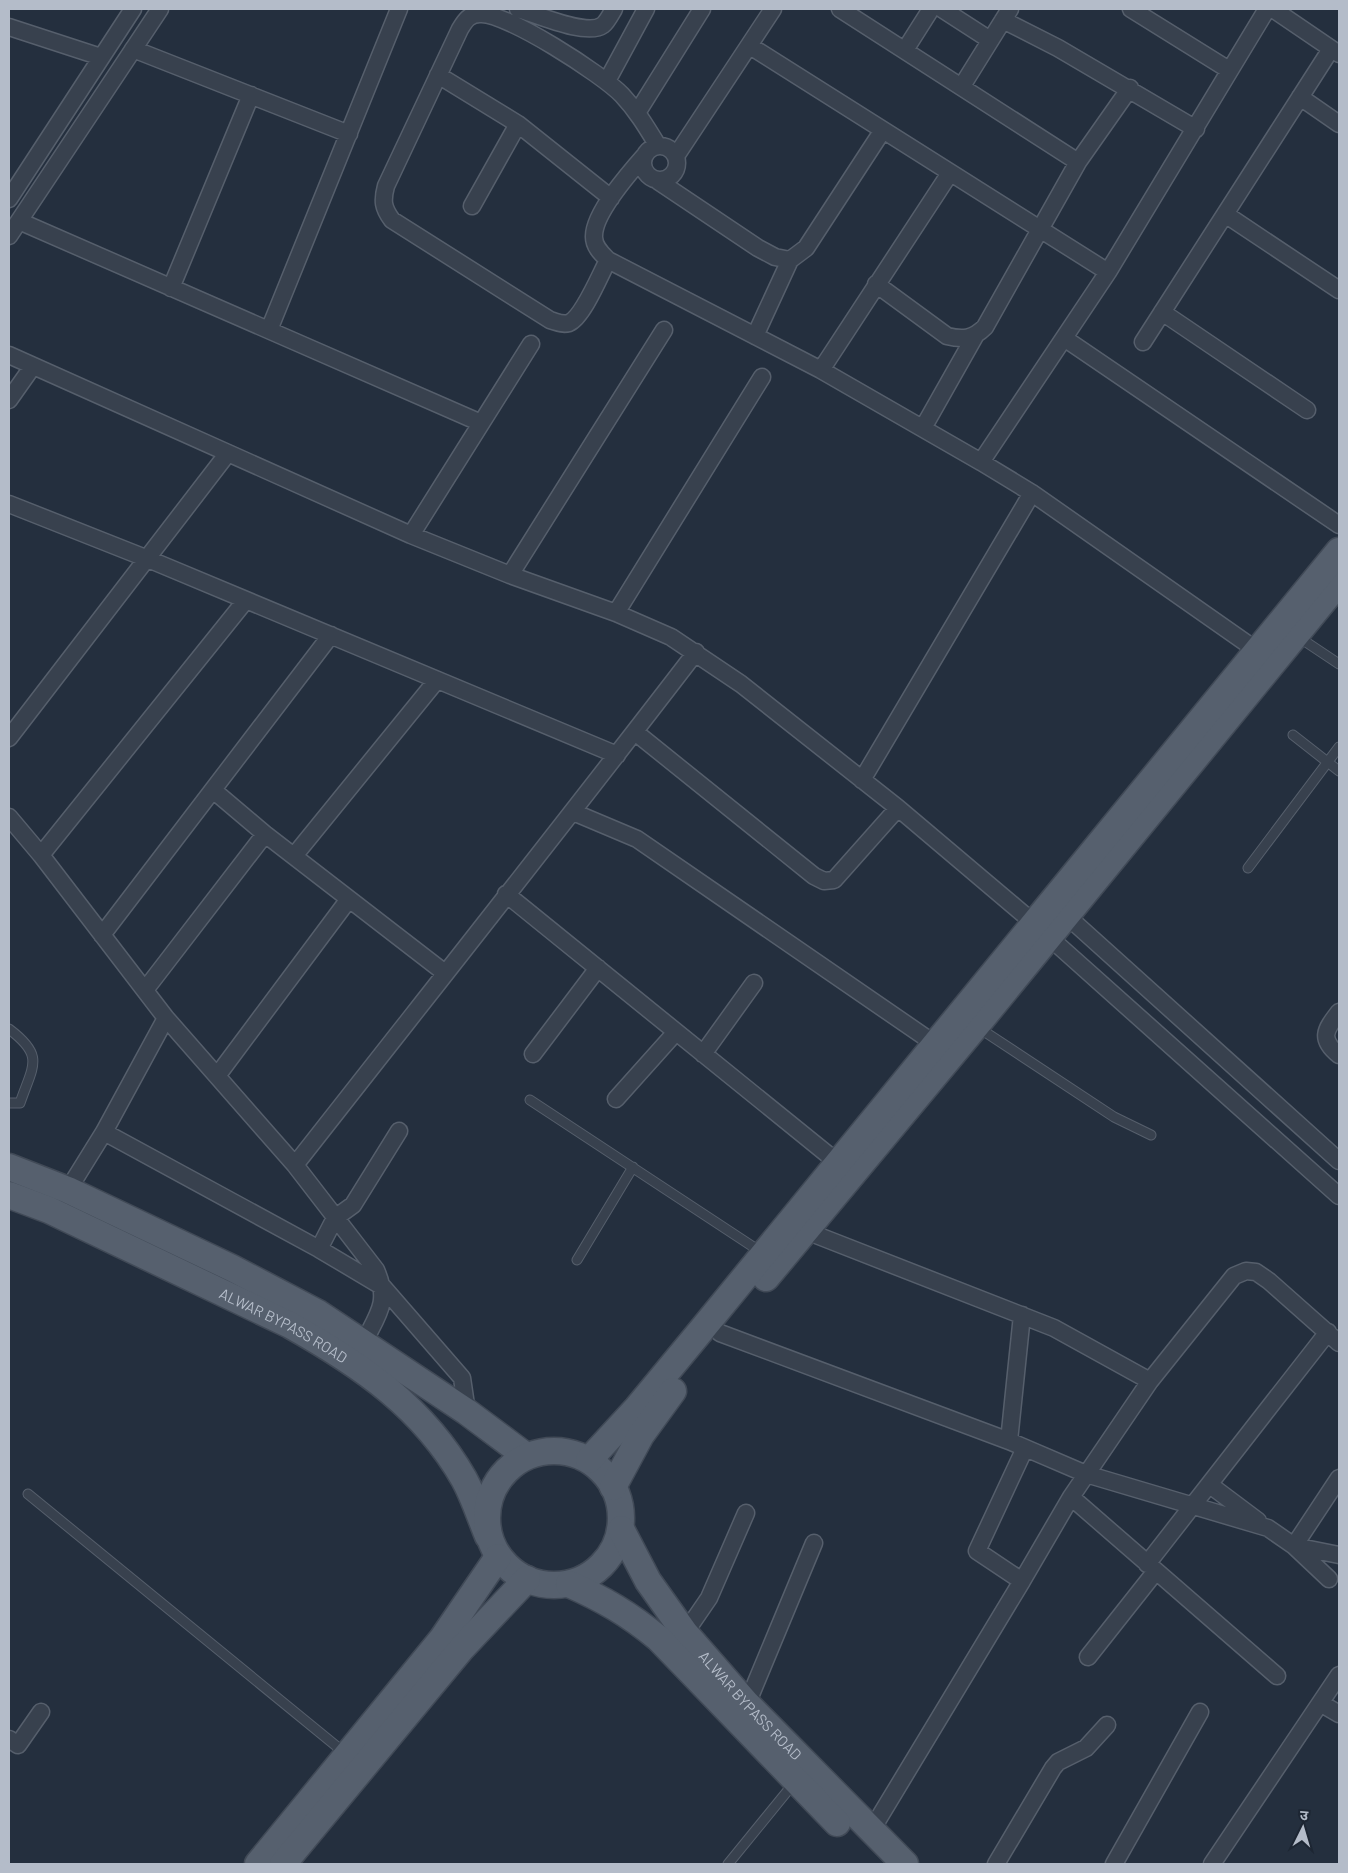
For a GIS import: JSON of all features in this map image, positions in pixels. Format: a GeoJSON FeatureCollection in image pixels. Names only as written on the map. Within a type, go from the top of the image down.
{"type":"FeatureCollection","features":[{"type":"Feature","properties":{"kind":"main road"},"geometry":{"type":"LineString","coordinates":[[613,1487],[641,1435],[658,1410],[976,1026],[1042,930],[1339,551]]}},
{"type":"Feature","properties":{"kind":"main road"},"geometry":{"type":"LineString","coordinates":[[589,1460],[643,1401],[935,1044],[1042,930],[1067,916],[1339,582]]}},
{"type":"Feature","properties":{"kind":"main road","name":"ALWAR BYPASS ROAD"},"geometry":{"type":"LineString","coordinates":[[9,1167],[68,1190],[232,1268],[318,1313],[467,1412],[526,1456]]}},
{"type":"Feature","properties":{"kind":"main road","name":"ALWAR BYPASS ROAD"},"geometry":{"type":"LineString","coordinates":[[9,1195],[84,1226],[281,1321],[324,1344],[373,1377],[416,1414],[442,1445],[465,1480],[493,1546]]}},
{"type":"Feature","properties":{"kind":"main road"},"geometry":{"type":"LineString","coordinates":[[547,1451],[569,1452],[589,1460],[609,1479],[620,1503],[621,1529],[611,1554],[593,1573],[569,1584],[542,1584],[518,1575],[493,1546],[486,1512],[492,1489],[506,1470],[526,1456],[547,1451]]}},
{"type":"Feature","properties":{"kind":"main road","name":"ALWAR BYPASS ROAD"},"geometry":{"type":"LineString","coordinates":[[621,1529],[648,1581],[685,1633],[747,1704],[905,1864]]}},
{"type":"Feature","properties":{"kind":"main road"},"geometry":{"type":"LineString","coordinates":[[258,1864],[442,1639],[493,1546]]}},
{"type":"Feature","properties":{"kind":"main road"},"geometry":{"type":"LineString","coordinates":[[283,1864],[462,1648],[527,1579]]}},
{"type":"Feature","properties":{"kind":"main road","name":"ALWAR BYPASS ROAD"},"geometry":{"type":"LineString","coordinates":[[569,1584],[609,1602],[658,1638],[783,1797],[879,1864]]}},
{"type":"Feature","properties":{"kind":"street"},"geometry":{"type":"LineString","coordinates":[[9,199],[134,9]]}},
{"type":"Feature","properties":{"kind":"street"},"geometry":{"type":"LineString","coordinates":[[9,236],[160,9]]}},
{"type":"Feature","properties":{"kind":"street"},"geometry":{"type":"LineString","coordinates":[[269,330],[399,9]]}},
{"type":"Feature","properties":{"kind":"street"},"geometry":{"type":"LineString","coordinates":[[518,9],[578,28],[592,29],[603,25],[614,9]]}},
{"type":"Feature","properties":{"kind":"street"},"geometry":{"type":"LineString","coordinates":[[607,81],[646,9]]}},
{"type":"Feature","properties":{"kind":"street"},"geometry":{"type":"LineString","coordinates":[[637,112],[702,9]]}},
{"type":"Feature","properties":{"kind":"street"},"geometry":{"type":"LineString","coordinates":[[658,181],[665,180],[674,174],[677,168],[676,156],[773,9]]}},
{"type":"Feature","properties":{"kind":"street"},"geometry":{"type":"LineString","coordinates":[[906,50],[931,9]]}},
{"type":"Feature","properties":{"kind":"street"},"geometry":{"type":"LineString","coordinates":[[942,9],[990,40]]}},
{"type":"Feature","properties":{"kind":"street"},"geometry":{"type":"LineString","coordinates":[[1131,9],[1229,70]]}},
{"type":"Feature","properties":{"kind":"street"},"geometry":{"type":"LineString","coordinates":[[981,462],[1108,272],[1267,9]]}},
{"type":"Feature","properties":{"kind":"street"},"geometry":{"type":"LineString","coordinates":[[1143,342],[1300,97],[1335,51],[1273,9]]}},
{"type":"Feature","properties":{"kind":"street"},"geometry":{"type":"LineString","coordinates":[[849,11],[1078,162]]}},
{"type":"Feature","properties":{"kind":"street"},"geometry":{"type":"LineString","coordinates":[[608,260],[580,312],[571,322],[562,324],[550,320],[392,220],[384,210],[383,198],[386,186],[460,29],[467,18],[479,14],[490,14],[513,24],[607,81],[637,112],[651,150],[643,166],[648,176],[758,248],[775,257],[790,260]]}},
{"type":"Feature","properties":{"kind":"street"},"geometry":{"type":"LineString","coordinates":[[962,86],[1006,14],[1196,129]]}},
{"type":"Feature","properties":{"kind":"street"},"geometry":{"type":"LineString","coordinates":[[9,27],[102,58]]}},
{"type":"Feature","properties":{"kind":"street"},"geometry":{"type":"LineString","coordinates":[[750,46],[1108,272]]}},
{"type":"Feature","properties":{"kind":"street"},"geometry":{"type":"LineString","coordinates":[[133,49],[349,134]]}},
{"type":"Feature","properties":{"kind":"street"},"geometry":{"type":"LineString","coordinates":[[438,75],[518,124],[611,198]]}},
{"type":"Feature","properties":{"kind":"street"},"geometry":{"type":"LineString","coordinates":[[922,428],[975,336],[985,327],[1078,162],[1130,88]]}},
{"type":"Feature","properties":{"kind":"street"},"geometry":{"type":"LineString","coordinates":[[171,288],[251,95]]}},
{"type":"Feature","properties":{"kind":"street"},"geometry":{"type":"LineString","coordinates":[[1300,97],[1339,124]]}},
{"type":"Feature","properties":{"kind":"street"},"geometry":{"type":"LineString","coordinates":[[472,206],[518,124]]}},
{"type":"Feature","properties":{"kind":"street"},"geometry":{"type":"LineString","coordinates":[[755,336],[790,260],[806,248],[883,130]]}},
{"type":"Feature","properties":{"kind":"street"},"geometry":{"type":"LineString","coordinates":[[676,156],[668,148],[651,150],[611,198],[597,222],[594,238],[598,250],[608,260],[821,370],[981,462],[1032,493],[1259,652]]}},
{"type":"Feature","properties":{"kind":"street"},"geometry":{"type":"LineString","coordinates":[[821,370],[950,173]]}},
{"type":"Feature","properties":{"kind":"street"},"geometry":{"type":"LineString","coordinates":[[1225,214],[1339,290]]}},
{"type":"Feature","properties":{"kind":"street"},"geometry":{"type":"LineString","coordinates":[[19,221],[481,423]]}},
{"type":"Feature","properties":{"kind":"street"},"geometry":{"type":"LineString","coordinates":[[876,284],[947,336],[960,339],[975,336]]}},
{"type":"Feature","properties":{"kind":"street"},"geometry":{"type":"LineString","coordinates":[[1162,312],[1307,410]]}},
{"type":"Feature","properties":{"kind":"street"},"geometry":{"type":"LineString","coordinates":[[510,575],[664,330]]}},
{"type":"Feature","properties":{"kind":"street"},"geometry":{"type":"LineString","coordinates":[[1064,338],[1339,525]]}},
{"type":"Feature","properties":{"kind":"street"},"geometry":{"type":"LineString","coordinates":[[411,535],[531,344]]}},
{"type":"Feature","properties":{"kind":"street"},"geometry":{"type":"LineString","coordinates":[[9,355],[411,535],[510,575],[616,613],[671,637],[696,652],[741,684],[898,808],[1042,930],[1339,1196]]}},
{"type":"Feature","properties":{"kind":"street"},"geometry":{"type":"LineString","coordinates":[[9,400],[33,366]]}},
{"type":"Feature","properties":{"kind":"street"},"geometry":{"type":"LineString","coordinates":[[616,613],[762,377]]}},
{"type":"Feature","properties":{"kind":"street"},"geometry":{"type":"LineString","coordinates":[[9,738],[228,453]]}},
{"type":"Feature","properties":{"kind":"street"},"geometry":{"type":"LineString","coordinates":[[862,780],[1032,493]]}},
{"type":"Feature","properties":{"kind":"street"},"geometry":{"type":"LineString","coordinates":[[9,504],[148,558],[617,755]]}},
{"type":"Feature","properties":{"kind":"street"},"geometry":{"type":"LineString","coordinates":[[41,855],[246,600]]}},
{"type":"Feature","properties":{"kind":"street"},"geometry":{"type":"LineString","coordinates":[[102,935],[331,636]]}},
{"type":"Feature","properties":{"kind":"street"},"geometry":{"type":"LineString","coordinates":[[295,1165],[506,894],[573,812],[696,652]]}},
{"type":"Feature","properties":{"kind":"street"},"geometry":{"type":"LineString","coordinates":[[294,856],[437,680]]}},
{"type":"Feature","properties":{"kind":"street"},"geometry":{"type":"LineString","coordinates":[[635,732],[814,876],[824,881],[834,880],[898,808]]}},
{"type":"Feature","properties":{"kind":"street"},"geometry":{"type":"LineString","coordinates":[[213,790],[265,834],[445,972]]}},
{"type":"Feature","properties":{"kind":"street"},"geometry":{"type":"LineString","coordinates":[[573,812],[637,839],[935,1044]]}},
{"type":"Feature","properties":{"kind":"street"},"geometry":{"type":"LineString","coordinates":[[9,817],[41,855],[166,1018],[295,1165],[376,1270],[384,1287],[462,1378],[467,1412]]}},
{"type":"Feature","properties":{"kind":"street"},"geometry":{"type":"LineString","coordinates":[[145,990],[265,834]]}},
{"type":"Feature","properties":{"kind":"street"},"geometry":{"type":"LineString","coordinates":[[506,894],[837,1162]]}},
{"type":"Feature","properties":{"kind":"street"},"geometry":{"type":"LineString","coordinates":[[217,1076],[349,898]]}},
{"type":"Feature","properties":{"kind":"street"},"geometry":{"type":"LineString","coordinates":[[1067,916],[1339,1161]]}},
{"type":"Feature","properties":{"kind":"street"},"geometry":{"type":"LineString","coordinates":[[533,1054],[598,968]]}},
{"type":"Feature","properties":{"kind":"street"},"geometry":{"type":"LineString","coordinates":[[703,1054],[754,983]]}},
{"type":"Feature","properties":{"kind":"street"},"geometry":{"type":"LineString","coordinates":[[1339,1012],[1328,1026],[1326,1037],[1330,1047],[1339,1055]]}},
{"type":"Feature","properties":{"kind":"street"},"geometry":{"type":"LineString","coordinates":[[68,1190],[104,1132],[166,1018]]}},
{"type":"Feature","properties":{"kind":"street"},"geometry":{"type":"LineString","coordinates":[[616,1099],[676,1032]]}},
{"type":"Feature","properties":{"kind":"street"},"geometry":{"type":"LineString","coordinates":[[319,1249],[335,1218],[353,1205],[399,1131]]}},
{"type":"Feature","properties":{"kind":"street"},"geometry":{"type":"LineString","coordinates":[[104,1132],[208,1191],[319,1249],[384,1287]]}},
{"type":"Feature","properties":{"kind":"street"},"geometry":{"type":"LineString","coordinates":[[806,1231],[1054,1328],[1150,1381]]}},
{"type":"Feature","properties":{"kind":"street"},"geometry":{"type":"LineString","coordinates":[[871,1831],[1022,1582],[1071,1497],[1150,1381],[1234,1276],[1246,1271],[1256,1272],[1270,1281],[1333,1337],[1210,1485],[1088,1656]]}},
{"type":"Feature","properties":{"kind":"street"},"geometry":{"type":"LineString","coordinates":[[364,1342],[382,1304],[384,1287]]}},
{"type":"Feature","properties":{"kind":"street"},"geometry":{"type":"LineString","coordinates":[[1009,1441],[1022,1315]]}},
{"type":"Feature","properties":{"kind":"street"},"geometry":{"type":"LineString","coordinates":[[720,1333],[1009,1441],[1086,1474],[1268,1528]]}},
{"type":"Feature","properties":{"kind":"street"},"geometry":{"type":"LineString","coordinates":[[1022,1582],[977,1551],[1025,1448]]}},
{"type":"Feature","properties":{"kind":"street"},"geometry":{"type":"LineString","coordinates":[[1294,1546],[1339,1478]]}},
{"type":"Feature","properties":{"kind":"street"},"geometry":{"type":"LineString","coordinates":[[1210,1485],[1294,1546],[1329,1579]]}},
{"type":"Feature","properties":{"kind":"street"},"geometry":{"type":"LineString","coordinates":[[1071,1497],[1277,1676]]}},
{"type":"Feature","properties":{"kind":"street"},"geometry":{"type":"LineString","coordinates":[[685,1633],[709,1598],[746,1513]]}},
{"type":"Feature","properties":{"kind":"street"},"geometry":{"type":"LineString","coordinates":[[747,1704],[814,1543]]}},
{"type":"Feature","properties":{"kind":"street"},"geometry":{"type":"LineString","coordinates":[[1294,1546],[1339,1555]]}},
{"type":"Feature","properties":{"kind":"street"},"geometry":{"type":"LineString","coordinates":[[1212,1864],[1322,1704],[1339,1675]]}},
{"type":"Feature","properties":{"kind":"street"},"geometry":{"type":"LineString","coordinates":[[1322,1704],[1339,1714]]}},
{"type":"Feature","properties":{"kind":"street"},"geometry":{"type":"LineString","coordinates":[[9,1739],[18,1745],[41,1712]]}},
{"type":"Feature","properties":{"kind":"street"},"geometry":{"type":"LineString","coordinates":[[1114,1864],[1200,1712]]}},
{"type":"Feature","properties":{"kind":"street"},"geometry":{"type":"LineString","coordinates":[[996,1864],[1053,1768],[1058,1762],[1086,1748],[1107,1725]]}},
{"type":"Feature","properties":{"kind":"lane"},"geometry":{"type":"LineString","coordinates":[[1296,636],[1339,664]]}},
{"type":"Feature","properties":{"kind":"lane"},"geometry":{"type":"LineString","coordinates":[[1292,735],[1339,771]]}},
{"type":"Feature","properties":{"kind":"lane"},"geometry":{"type":"LineString","coordinates":[[1248,868],[1339,747]]}},
{"type":"Feature","properties":{"kind":"lane"},"geometry":{"type":"LineString","coordinates":[[976,1026],[1114,1117],[1151,1135]]}},
{"type":"Feature","properties":{"kind":"lane"},"geometry":{"type":"LineString","coordinates":[[9,1029],[25,1041],[34,1059],[20,1103],[9,1103]]}},
{"type":"Feature","properties":{"kind":"lane"},"geometry":{"type":"LineString","coordinates":[[530,1100],[763,1254]]}},
{"type":"Feature","properties":{"kind":"lane"},"geometry":{"type":"LineString","coordinates":[[577,1260],[633,1167]]}},
{"type":"Feature","properties":{"kind":"lane"},"geometry":{"type":"LineString","coordinates":[[28,1494],[348,1756]]}},
{"type":"Feature","properties":{"kind":"lane"},"geometry":{"type":"LineString","coordinates":[[728,1864],[783,1797]]}}]}
